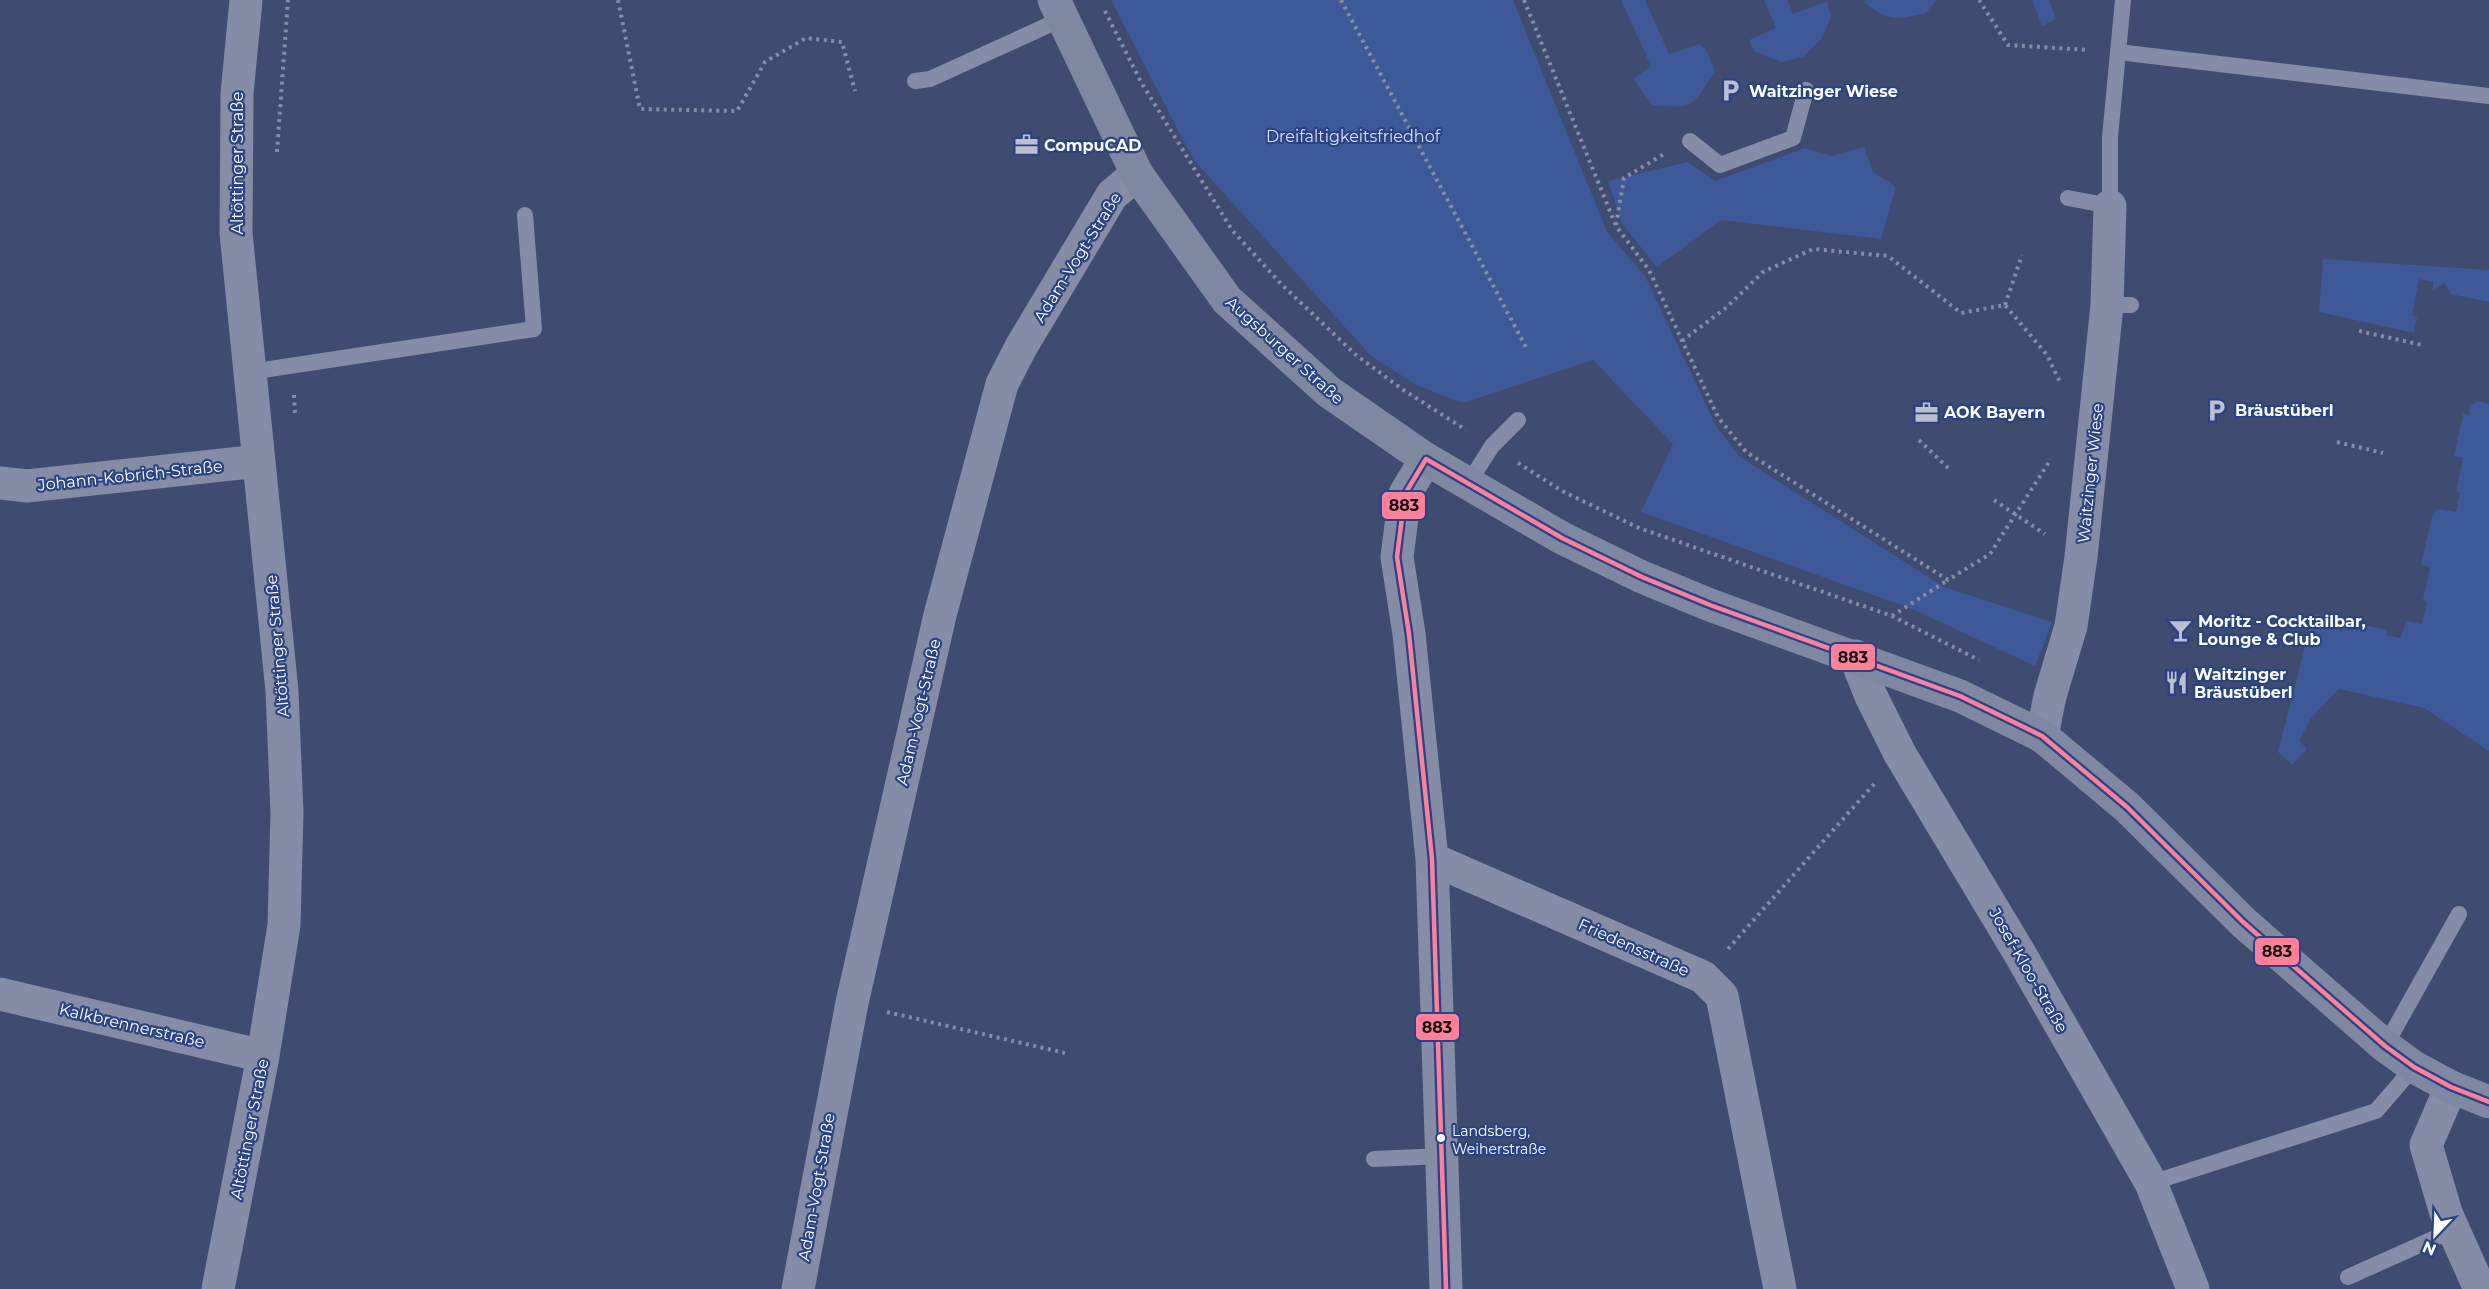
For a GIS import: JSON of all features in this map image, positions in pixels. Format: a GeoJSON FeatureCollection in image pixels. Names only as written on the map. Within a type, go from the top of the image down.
{"type":"FeatureCollection","features":[{"type":"Feature","properties":{"kind":"street","name":"Altöttinger Straße"},"geometry":{"type":"LineString","coordinates":[[218,1289],[263,1056],[284,925],[287,813],[282,691],[236,232],[237,94],[246,0]]}},
{"type":"Feature","properties":{"kind":"street","name":"Augsburger Straße"},"geometry":{"type":"LineString","coordinates":[[1059,9],[1137,174],[1227,300],[1329,392],[1426,459],[1468,484],[1562,538],[1642,577],[1710,605],[1960,696],[2043,736],[2127,807],[2243,922],[2385,1046],[2414,1067],[2451,1087],[2489,1102]]}},
{"type":"Feature","properties":{"kind":"street","name":"Adam-Vogt-Straße"},"geometry":{"type":"LineString","coordinates":[[798,1289],[852,1003],[940,615],[1002,384],[1021,347],[1112,195],[1137,174]]}},
{"type":"Feature","properties":{"kind":"street","name":"Waitzinger Wiese"},"geometry":{"type":"LineString","coordinates":[[2043,736],[2050,696],[2071,626],[2119,305],[2110,206]]}},
{"type":"Feature","properties":{"kind":"street"},"geometry":{"type":"LineString","coordinates":[[1426,459],[1405,494],[1397,557],[1409,634],[1432,859],[1446,1289]]}},
{"type":"Feature","properties":{"kind":"street","name":"Johann-Kobrich-Straße"},"geometry":{"type":"LineString","coordinates":[[0,483],[27,486],[260,461]]}},
{"type":"Feature","properties":{"kind":"street","name":"Josef-Kloo-Straße"},"geometry":{"type":"LineString","coordinates":[[1855,656],[1871,696],[1900,754],[2014,944],[2151,1183],[2193,1289]]}},
{"type":"Feature","properties":{"kind":"street","name":"Friedensstraße"},"geometry":{"type":"LineString","coordinates":[[1432,859],[1703,977],[1722,996],[1780,1289]]}},
{"type":"Feature","properties":{"kind":"street","name":"Kalkbrennerstraße"},"geometry":{"type":"LineString","coordinates":[[0,993],[263,1056]]}},
{"type":"Feature","properties":{"kind":"street"},"geometry":{"type":"LineString","coordinates":[[2451,1087],[2426,1145],[2445,1213],[2480,1289]]}},
{"type":"Feature","properties":{"kind":"lane"},"geometry":{"type":"LineString","coordinates":[[2068,198],[2110,206],[2110,137],[2123,0]]}},
{"type":"Feature","properties":{"kind":"lane"},"geometry":{"type":"LineString","coordinates":[[915,81],[930,79],[1059,9]]}},
{"type":"Feature","properties":{"kind":"lane"},"geometry":{"type":"LineString","coordinates":[[2118,52],[2489,96]]}},
{"type":"Feature","properties":{"kind":"lane"},"geometry":{"type":"LineString","coordinates":[[1690,141],[1720,165],[1793,138],[1806,90]]}},
{"type":"Feature","properties":{"kind":"lane"},"geometry":{"type":"LineString","coordinates":[[250,372],[534,330],[525,215]]}},
{"type":"Feature","properties":{"kind":"lane"},"geometry":{"type":"LineString","coordinates":[[1468,484],[1492,446],[1518,420]]}},
{"type":"Feature","properties":{"kind":"lane"},"geometry":{"type":"LineString","coordinates":[[2385,1046],[2459,914]]}},
{"type":"Feature","properties":{"kind":"lane"},"geometry":{"type":"LineString","coordinates":[[2151,1183],[2376,1111],[2414,1067]]}},
{"type":"Feature","properties":{"kind":"lane"},"geometry":{"type":"LineString","coordinates":[[1374,1159],[1443,1156]]}},
{"type":"Feature","properties":{"kind":"lane"},"geometry":{"type":"LineString","coordinates":[[2348,1277],[2454,1230]]}},
{"type":"Feature","properties":{"kind":"path"},"geometry":{"type":"LineString","coordinates":[[618,0],[640,109],[738,111],[765,62],[806,38],[842,42],[855,91]]}},
{"type":"Feature","properties":{"kind":"path"},"geometry":{"type":"LineString","coordinates":[[1341,0],[1527,349]]}},
{"type":"Feature","properties":{"kind":"path"},"geometry":{"type":"LineString","coordinates":[[1524,0],[1616,226],[1649,270],[1718,417],[1746,452],[1948,580]]}},
{"type":"Feature","properties":{"kind":"path"},"geometry":{"type":"LineString","coordinates":[[1979,0],[2008,45],[2118,52]]}},
{"type":"Feature","properties":{"kind":"path"},"geometry":{"type":"LineString","coordinates":[[1104,10],[1141,82],[1239,238],[1282,285],[1356,355],[1402,389],[1562,491],[1639,528],[1892,616],[1987,664]]}},
{"type":"Feature","properties":{"kind":"path"},"geometry":{"type":"LineString","coordinates":[[1616,226],[1624,178],[1670,150]]}},
{"type":"Feature","properties":{"kind":"path"},"geometry":{"type":"LineString","coordinates":[[1682,341],[1727,307],[1763,272],[1813,249],[1888,256],[1961,313],[2005,305]]}},
{"type":"Feature","properties":{"kind":"path"},"geometry":{"type":"LineString","coordinates":[[2005,305],[2022,255]]}},
{"type":"Feature","properties":{"kind":"path"},"geometry":{"type":"LineString","coordinates":[[2005,305],[2047,355],[2061,382],[2061,392]]}},
{"type":"Feature","properties":{"kind":"path"},"geometry":{"type":"LineString","coordinates":[[2359,331],[2422,345]]}},
{"type":"Feature","properties":{"kind":"path"},"geometry":{"type":"LineString","coordinates":[[1919,440],[1949,469]]}},
{"type":"Feature","properties":{"kind":"path"},"geometry":{"type":"LineString","coordinates":[[2337,442],[2383,453]]}},
{"type":"Feature","properties":{"kind":"path"},"geometry":{"type":"LineString","coordinates":[[1892,616],[1990,554],[2056,452]]}},
{"type":"Feature","properties":{"kind":"path"},"geometry":{"type":"LineString","coordinates":[[1994,500],[2015,514]]}},
{"type":"Feature","properties":{"kind":"path"},"geometry":{"type":"LineString","coordinates":[[1703,977],[1900,754]]}},
{"type":"Feature","properties":{"kind":"path"},"geometry":{"type":"LineString","coordinates":[[852,1003],[1065,1053]]}},
{"type":"Feature","properties":{"kind":"green space","name":"Dreifaltigkeitsfriedhof"},"geometry":{"type":"Polygon","coordinates":[[[1111,0],[1513,0],[1607,232],[1645,276],[1716,426],[1740,457],[1944,587],[2052,622],[2035,666],[1910,608],[1641,512],[1673,444],[1593,360],[1463,403],[1416,385],[1370,355],[1193,159],[1111,0]]]}},
{"type":"Feature","properties":{"kind":"green space"},"geometry":{"type":"Polygon","coordinates":[[[1621,0],[1645,0],[1669,54],[1700,44],[1706,49],[1715,71],[1697,99],[1685,105],[1652,105],[1633,79],[1651,66],[1621,0]]]}},
{"type":"Feature","properties":{"kind":"green space"},"geometry":{"type":"Polygon","coordinates":[[[1764,0],[1787,0],[1793,14],[1827,1],[1831,17],[1822,38],[1803,57],[1781,62],[1754,51],[1749,40],[1776,28],[1764,0]]]}},
{"type":"Feature","properties":{"kind":"green space"},"geometry":{"type":"Polygon","coordinates":[[[1866,0],[1936,0],[1926,13],[1894,18],[1873,9],[1864,2],[1866,0]]]}},
{"type":"Feature","properties":{"kind":"green space"},"geometry":{"type":"Polygon","coordinates":[[[2032,0],[2049,0],[2056,19],[2042,26],[2032,0]]]}},
{"type":"Feature","properties":{"kind":"green space"},"geometry":{"type":"Polygon","coordinates":[[[1864,147],[1873,172],[1896,187],[1881,239],[1721,220],[1657,267],[1622,224],[1608,181],[1688,162],[1715,181],[1805,148],[1832,156],[1864,147]]]}},
{"type":"Feature","properties":{"kind":"green space"},"geometry":{"type":"Polygon","coordinates":[[[2323,259],[2489,270],[2489,302],[2451,294],[2445,283],[2433,290],[2433,282],[2419,279],[2412,315],[2417,317],[2414,333],[2319,312],[2323,259]]]}},
{"type":"Feature","properties":{"kind":"green space"},"geometry":{"type":"Polygon","coordinates":[[[2477,401],[2489,404],[2489,751],[2424,708],[2339,689],[2311,718],[2299,741],[2307,749],[2292,765],[2278,752],[2313,614],[2353,623],[2358,630],[2364,625],[2387,630],[2387,635],[2400,638],[2407,621],[2422,624],[2427,602],[2423,600],[2430,567],[2421,564],[2433,513],[2439,509],[2456,512],[2460,493],[2456,491],[2463,458],[2454,456],[2463,414],[2469,415],[2471,405],[2477,401]]]}},
{"type":"Feature","properties":{"kind":"transit line","name":"883"},"geometry":{"type":"LineString","coordinates":[[1446,1289],[1432,859],[1409,634],[1397,557],[1405,494],[1426,459],[1562,538],[1642,577],[1710,605],[1960,696],[2042,736],[2127,807],[2243,922],[2385,1046],[2414,1067],[2451,1087],[2489,1102]]}},
{"type":"Feature","properties":{"kind":"place","name":"Waitzinger Wiese"},"geometry":{"type":"Point","coordinates":[1731,91]}},
{"type":"Feature","properties":{"kind":"place","name":"CompuCAD"},"geometry":{"type":"Point","coordinates":[1026,145]}},
{"type":"Feature","properties":{"kind":"place","name":"Bräustüberl"},"geometry":{"type":"Point","coordinates":[2217,410]}},
{"type":"Feature","properties":{"kind":"place","name":"AOK Bayern"},"geometry":{"type":"Point","coordinates":[1926,412]}},
{"type":"Feature","properties":{"kind":"place","name":"Moritz - Cocktailbar, Lounge & Club"},"geometry":{"type":"Point","coordinates":[2180,630]}},
{"type":"Feature","properties":{"kind":"place","name":"Waitzinger Bräustüberl"},"geometry":{"type":"Point","coordinates":[2176,683]}},
{"type":"Feature","properties":{"kind":"place","name":"Landsberg, Weiherstraße"},"geometry":{"type":"Point","coordinates":[1441,1138]}}]}
